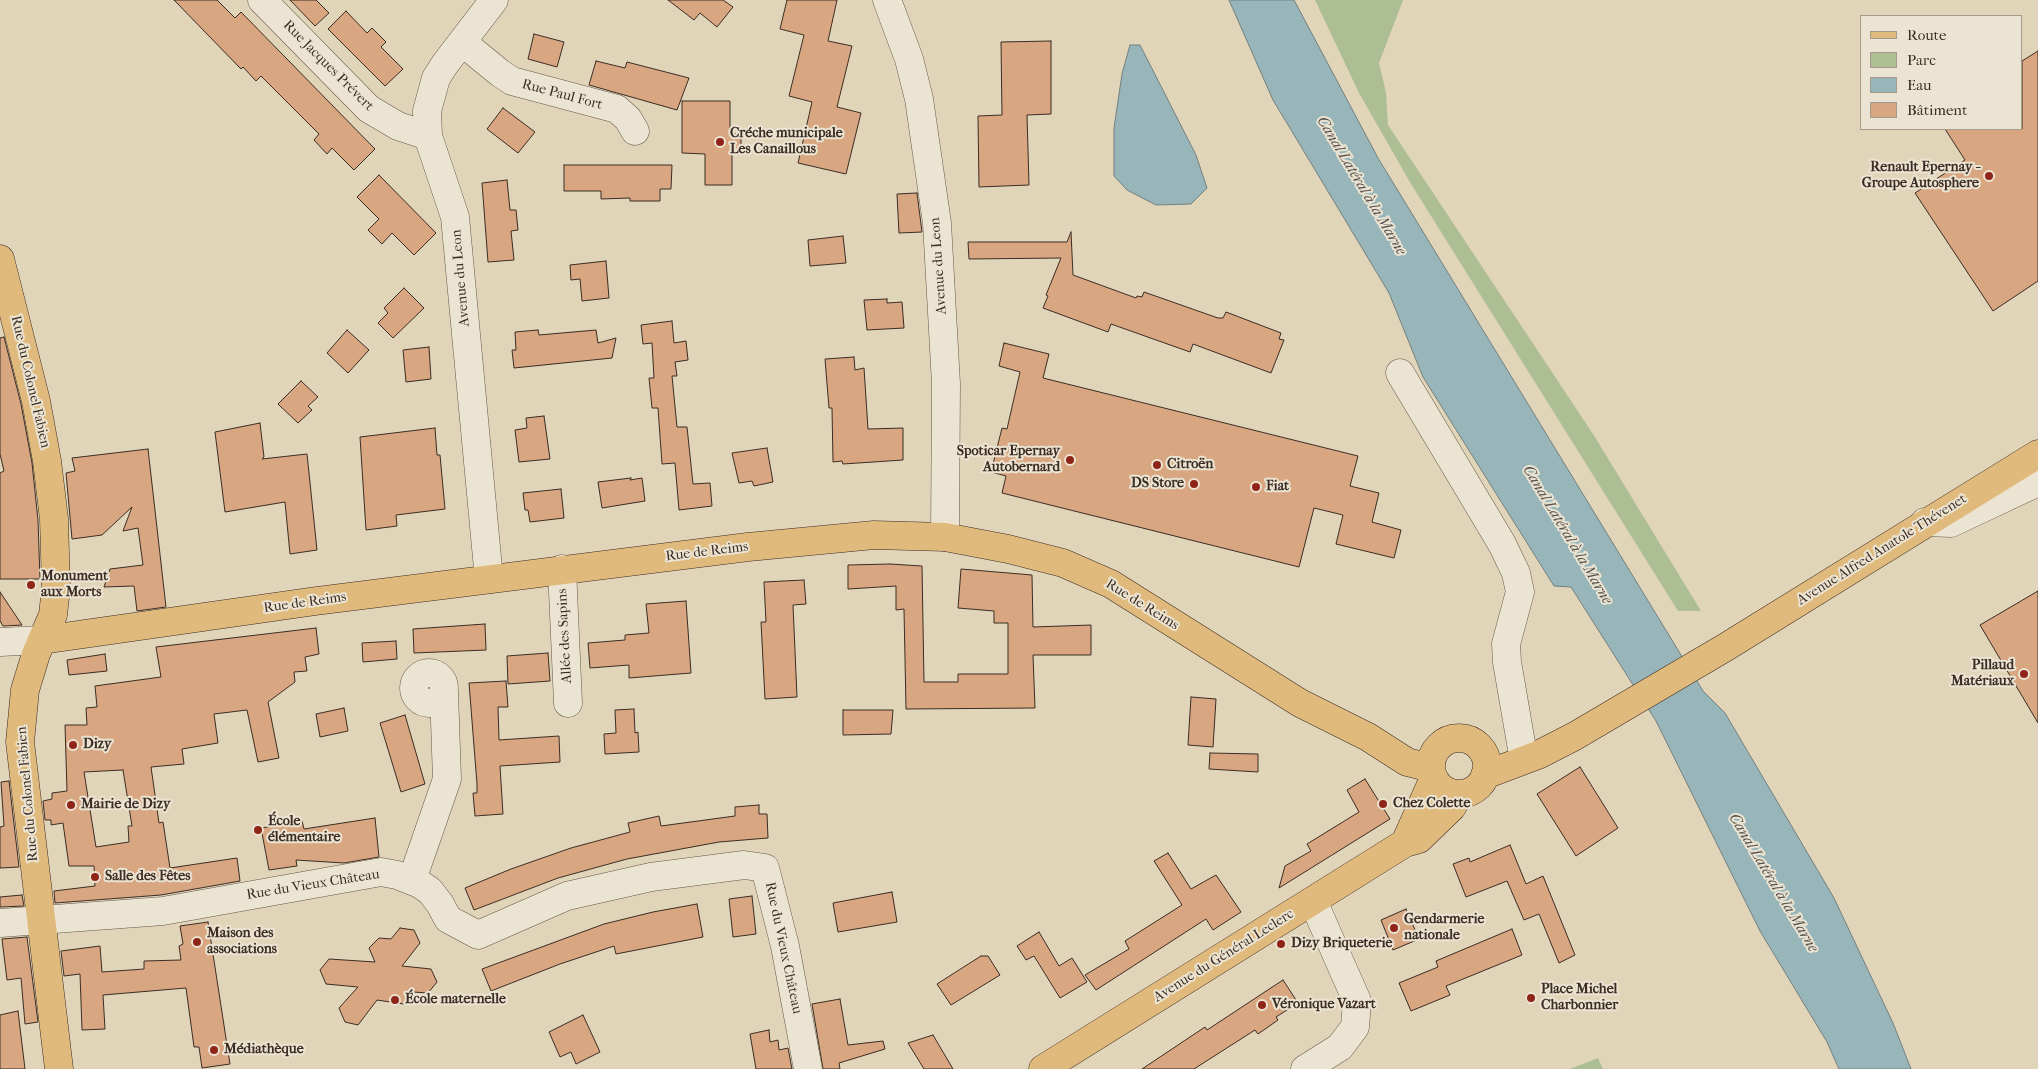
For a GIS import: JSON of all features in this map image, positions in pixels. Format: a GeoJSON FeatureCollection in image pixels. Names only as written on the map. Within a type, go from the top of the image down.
{"type":"FeatureCollection","features":[{"type":"Feature","properties":{"kind":"main road","name":"Rue du Colonel Fabien"},"geometry":{"type":"LineString","coordinates":[[0,259],[10,333],[36,400],[47,461],[54,520],[56,588],[53,615],[42,640],[25,690],[20,742],[59,1069]]}},
{"type":"Feature","properties":{"kind":"main road"},"geometry":{"type":"LineString","coordinates":[[2038,455],[2035,468],[2038,477]]}},
{"type":"Feature","properties":{"kind":"main road","name":"Avenue Alfred Anatole Thévenet"},"geometry":{"type":"LineString","coordinates":[[1485,775],[1538,756],[1566,740],[1726,647],[1925,522],[2038,455]]}},
{"type":"Feature","properties":{"kind":"main road","name":"Rue de Reims"},"geometry":{"type":"LineString","coordinates":[[42,640],[316,601],[748,546],[874,535],[945,537],[1008,549],[1063,563],[1111,584],[1300,703],[1368,738],[1407,762],[1432,773]]}},
{"type":"Feature","properties":{"kind":"main road","name":"Rue de Reims"},"geometry":{"type":"LineString","coordinates":[[1368,738],[1413,746],[1444,742]]}},
{"type":"Feature","properties":{"kind":"main road"},"geometry":{"type":"LineString","coordinates":[[1404,843],[1432,773],[1432,758],[1437,748],[1444,742],[1455,738],[1467,739],[1477,744],[1538,749],[1566,740]]}},
{"type":"Feature","properties":{"kind":"main road"},"geometry":{"type":"LineString","coordinates":[[1432,773],[1440,786],[1449,792],[1459,794],[1470,791],[1479,785],[1485,775],[1487,764],[1477,744]]}},
{"type":"Feature","properties":{"kind":"main road","name":"Avenue du Général Leclerc"},"geometry":{"type":"LineString","coordinates":[[1043,1069],[1404,843],[1418,839],[1433,827],[1452,807],[1459,794]]}},
{"type":"Feature","properties":{"kind":"street","name":"Rue Jacques Prévert"},"geometry":{"type":"LineString","coordinates":[[262,0],[369,109],[398,126],[428,136]]}},
{"type":"Feature","properties":{"kind":"street","name":"Avenue du Leon"},"geometry":{"type":"LineString","coordinates":[[490,579],[455,217],[428,136],[427,111],[436,78],[494,0]]}},
{"type":"Feature","properties":{"kind":"street","name":"Avenue du Leon"},"geometry":{"type":"LineString","coordinates":[[887,0],[909,59],[919,99],[937,223],[946,384],[945,537]]}},
{"type":"Feature","properties":{"kind":"street","name":"Rue Paul Fort"},"geometry":{"type":"LineString","coordinates":[[462,42],[512,81],[617,110],[628,119],[635,131]]}},
{"type":"Feature","properties":{"kind":"street"},"geometry":{"type":"LineString","coordinates":[[1400,372],[1502,544],[1516,573],[1520,592],[1506,644],[1506,654],[1522,749]]}},
{"type":"Feature","properties":{"kind":"street"},"geometry":{"type":"LineString","coordinates":[[1925,522],[1951,523],[2038,482]]}},
{"type":"Feature","properties":{"kind":"street","name":"Allée des Sapins"},"geometry":{"type":"LineString","coordinates":[[562,570],[568,703]]}},
{"type":"Feature","properties":{"kind":"street","name":"Rue de Reims"},"geometry":{"type":"LineString","coordinates":[[0,642],[42,640]]}},
{"type":"Feature","properties":{"kind":"street"},"geometry":{"type":"LineString","coordinates":[[412,880],[447,780],[444,692]]}},
{"type":"Feature","properties":{"kind":"street","name":"Rue du Vieux Château"},"geometry":{"type":"LineString","coordinates":[[0,923],[163,911],[381,872],[412,880],[430,891],[440,904],[448,920],[478,935],[567,896],[652,877],[744,865],[765,868],[785,946],[808,1069]]}},
{"type":"Feature","properties":{"kind":"street"},"geometry":{"type":"LineString","coordinates":[[1305,1069],[1340,1047],[1355,1027],[1357,1001],[1313,900]]}},
{"type":"Feature","properties":{"kind":"green space"},"geometry":{"type":"Polygon","coordinates":[[[1315,0],[1403,0],[1379,63],[1386,93],[1388,125],[1593,434],[1701,611],[1678,611],[1411,184],[1359,93],[1315,0]]]}},
{"type":"Feature","properties":{"kind":"green space"},"geometry":{"type":"Polygon","coordinates":[[[1598,1058],[1603,1069],[1570,1069],[1598,1058]]]}},
{"type":"Feature","properties":{"kind":"water","name":"Canal Latéral à la Marne"},"geometry":{"type":"Polygon","coordinates":[[[1229,0],[1294,0],[1378,158],[1703,691],[1725,713],[1834,898],[1893,1023],[1911,1069],[1839,1069],[1827,1042],[1760,931],[1656,721],[1571,587],[1554,586],[1423,377],[1389,293],[1273,100],[1229,0]]]}},
{"type":"Feature","properties":{"kind":"water"},"geometry":{"type":"Polygon","coordinates":[[[1130,45],[1140,45],[1196,155],[1207,188],[1191,204],[1156,205],[1127,190],[1114,176],[1114,128],[1122,74],[1130,45]]]}},
{"type":"Feature","properties":{"kind":"building"},"geometry":{"type":"Polygon","coordinates":[[[174,0],[217,0],[235,18],[241,12],[375,149],[354,170],[332,148],[327,154],[314,140],[319,134],[261,76],[256,81],[243,67],[241,69],[174,0]]]}},
{"type":"Feature","properties":{"kind":"building"},"geometry":{"type":"Polygon","coordinates":[[[290,0],[316,0],[329,13],[315,26],[290,0]]]}},
{"type":"Feature","properties":{"kind":"building"},"geometry":{"type":"Polygon","coordinates":[[[668,0],[723,0],[733,7],[717,27],[700,13],[694,20],[668,0]]]}},
{"type":"Feature","properties":{"kind":"building"},"geometry":{"type":"Polygon","coordinates":[[[787,0],[837,0],[828,41],[852,46],[837,107],[861,113],[846,174],[798,163],[812,102],[789,96],[804,35],[780,29],[787,0]]]}},
{"type":"Feature","properties":{"kind":"building"},"geometry":{"type":"Polygon","coordinates":[[[346,11],[367,33],[372,28],[386,42],[381,47],[403,69],[385,86],[328,29],[346,11]]]}},
{"type":"Feature","properties":{"kind":"building"},"geometry":{"type":"Polygon","coordinates":[[[534,34],[564,42],[557,67],[528,59],[534,34]]]}},
{"type":"Feature","properties":{"kind":"building"},"geometry":{"type":"Polygon","coordinates":[[[1051,41],[1051,114],[1027,115],[1029,185],[979,187],[978,116],[1002,115],[1001,42],[1051,41]]]}},
{"type":"Feature","properties":{"kind":"building","name":"Renault Epernay - Groupe Autosphere"},"geometry":{"type":"Polygon","coordinates":[[[2038,51],[2038,281],[1993,311],[1915,193],[1965,160],[1946,130],[2023,130],[2023,60],[2038,51]]]}},
{"type":"Feature","properties":{"kind":"building"},"geometry":{"type":"Polygon","coordinates":[[[596,61],[625,68],[627,62],[689,78],[677,110],[589,85],[596,61]]]}},
{"type":"Feature","properties":{"kind":"building"},"geometry":{"type":"Polygon","coordinates":[[[682,101],[730,101],[730,134],[741,134],[741,153],[732,153],[732,185],[705,185],[705,154],[682,153],[682,101]]]}},
{"type":"Feature","properties":{"kind":"building"},"geometry":{"type":"Polygon","coordinates":[[[503,108],[535,132],[518,153],[487,129],[503,108]]]}},
{"type":"Feature","properties":{"kind":"building"},"geometry":{"type":"Polygon","coordinates":[[[564,165],[672,165],[671,189],[660,189],[660,201],[630,201],[630,198],[601,199],[601,191],[564,191],[564,165]]]}},
{"type":"Feature","properties":{"kind":"building"},"geometry":{"type":"Polygon","coordinates":[[[379,175],[436,233],[414,255],[392,233],[382,244],[368,230],[379,219],[357,197],[379,175]]]}},
{"type":"Feature","properties":{"kind":"building"},"geometry":{"type":"Polygon","coordinates":[[[507,180],[510,210],[516,210],[518,230],[511,231],[514,260],[488,262],[482,183],[507,180]]]}},
{"type":"Feature","properties":{"kind":"building"},"geometry":{"type":"Polygon","coordinates":[[[917,193],[922,232],[899,233],[897,194],[917,193]]]}},
{"type":"Feature","properties":{"kind":"building"},"geometry":{"type":"Polygon","coordinates":[[[1071,232],[1073,275],[1136,298],[1137,296],[1142,297],[1144,292],[1218,318],[1223,318],[1226,312],[1281,333],[1279,339],[1284,340],[1271,373],[1193,344],[1190,352],[1111,324],[1108,332],[1043,308],[1048,296],[1046,295],[1061,258],[969,259],[968,242],[1067,242],[1071,232]]]}},
{"type":"Feature","properties":{"kind":"building"},"geometry":{"type":"Polygon","coordinates":[[[843,236],[846,263],[810,266],[808,240],[843,236]]]}},
{"type":"Feature","properties":{"kind":"building"},"geometry":{"type":"Polygon","coordinates":[[[606,261],[609,298],[582,301],[580,279],[571,280],[570,265],[606,261]]]}},
{"type":"Feature","properties":{"kind":"building"},"geometry":{"type":"Polygon","coordinates":[[[404,288],[424,308],[393,338],[378,323],[388,313],[384,308],[404,288]]]}},
{"type":"Feature","properties":{"kind":"building"},"geometry":{"type":"Polygon","coordinates":[[[887,299],[887,303],[902,302],[904,328],[867,330],[864,300],[887,299]]]}},
{"type":"Feature","properties":{"kind":"building"},"geometry":{"type":"Polygon","coordinates":[[[672,321],[674,343],[686,341],[688,360],[675,362],[677,376],[672,376],[677,427],[687,427],[693,484],[710,483],[712,506],[679,510],[675,463],[662,464],[658,408],[652,408],[649,378],[654,378],[652,343],[643,344],[641,325],[672,321]]]}},
{"type":"Feature","properties":{"kind":"building"},"geometry":{"type":"Polygon","coordinates":[[[347,330],[369,350],[348,373],[327,353],[347,330]]]}},
{"type":"Feature","properties":{"kind":"building"},"geometry":{"type":"Polygon","coordinates":[[[538,330],[539,335],[596,330],[598,343],[616,338],[612,358],[514,368],[512,350],[516,350],[515,332],[538,330]]]}},
{"type":"Feature","properties":{"kind":"building"},"geometry":{"type":"Polygon","coordinates":[[[4,337],[21,404],[32,463],[38,520],[40,579],[0,579],[0,473],[4,471],[0,454],[0,338],[4,337]]]}},
{"type":"Feature","properties":{"kind":"building"},"geometry":{"type":"Polygon","coordinates":[[[1004,343],[1049,354],[1043,378],[1358,456],[1350,486],[1379,493],[1372,522],[1401,530],[1394,558],[1336,544],[1343,515],[1314,508],[1299,567],[1002,493],[1006,476],[991,472],[1002,428],[1007,429],[1020,372],[999,366],[1004,343]]]}},
{"type":"Feature","properties":{"kind":"building"},"geometry":{"type":"Polygon","coordinates":[[[429,347],[431,379],[406,382],[403,350],[429,347]]]}},
{"type":"Feature","properties":{"kind":"building"},"geometry":{"type":"Polygon","coordinates":[[[854,357],[855,370],[864,368],[868,429],[903,428],[903,460],[843,464],[842,461],[833,462],[832,408],[829,408],[825,359],[854,357]]]}},
{"type":"Feature","properties":{"kind":"building"},"geometry":{"type":"Polygon","coordinates":[[[301,381],[318,397],[308,406],[312,410],[298,423],[278,404],[301,381]]]}},
{"type":"Feature","properties":{"kind":"building"},"geometry":{"type":"Polygon","coordinates":[[[544,416],[550,459],[519,462],[515,430],[527,428],[526,418],[544,416]]]}},
{"type":"Feature","properties":{"kind":"building"},"geometry":{"type":"Polygon","coordinates":[[[260,423],[264,457],[262,459],[307,454],[317,550],[290,554],[285,502],[225,512],[215,432],[260,423]]]}},
{"type":"Feature","properties":{"kind":"building"},"geometry":{"type":"Polygon","coordinates":[[[435,428],[437,455],[440,455],[445,509],[396,515],[397,526],[366,530],[360,437],[435,428]]]}},
{"type":"Feature","properties":{"kind":"building"},"geometry":{"type":"Polygon","coordinates":[[[767,448],[773,482],[754,486],[752,481],[739,483],[732,453],[767,448]]]}},
{"type":"Feature","properties":{"kind":"building"},"geometry":{"type":"Polygon","coordinates":[[[148,449],[166,607],[137,611],[134,586],[104,587],[110,569],[143,565],[138,528],[123,531],[132,507],[102,535],[72,539],[66,473],[75,471],[72,458],[148,449]]]}},
{"type":"Feature","properties":{"kind":"building"},"geometry":{"type":"Polygon","coordinates":[[[631,478],[630,480],[642,478],[645,501],[602,508],[598,482],[631,478]]]}},
{"type":"Feature","properties":{"kind":"building"},"geometry":{"type":"Polygon","coordinates":[[[561,489],[564,518],[530,522],[528,510],[525,510],[523,493],[561,489]]]}},
{"type":"Feature","properties":{"kind":"building"},"geometry":{"type":"Polygon","coordinates":[[[890,564],[922,566],[924,682],[958,682],[958,674],[1008,674],[1008,623],[994,623],[994,611],[958,608],[961,569],[1032,575],[1033,627],[1091,625],[1091,655],[1033,655],[1035,708],[906,709],[904,609],[896,610],[896,586],[848,589],[848,565],[890,564]]]}},
{"type":"Feature","properties":{"kind":"building"},"geometry":{"type":"Polygon","coordinates":[[[804,580],[806,604],[793,605],[797,697],[765,699],[761,622],[766,622],[764,582],[804,580]]]}},
{"type":"Feature","properties":{"kind":"building","name":"Pillaud Matériaux"},"geometry":{"type":"Polygon","coordinates":[[[2038,591],[2038,723],[1980,625],[2038,591]]]}},
{"type":"Feature","properties":{"kind":"building"},"geometry":{"type":"Polygon","coordinates":[[[0,592],[22,625],[3,626],[0,621],[0,592]]]}},
{"type":"Feature","properties":{"kind":"building"},"geometry":{"type":"Polygon","coordinates":[[[686,601],[691,673],[629,678],[629,665],[590,668],[588,643],[625,640],[625,635],[649,633],[646,604],[686,601]]]}},
{"type":"Feature","properties":{"kind":"building"},"geometry":{"type":"Polygon","coordinates":[[[485,624],[486,650],[414,653],[413,629],[485,624]]]}},
{"type":"Feature","properties":{"kind":"building"},"geometry":{"type":"Polygon","coordinates":[[[316,628],[319,654],[305,657],[307,671],[294,672],[295,682],[268,702],[279,758],[258,762],[247,710],[214,714],[218,743],[182,749],[184,764],[151,767],[159,823],[163,822],[170,868],[237,858],[240,881],[161,895],[55,903],[54,891],[95,886],[94,866],[69,866],[63,823],[51,825],[51,820],[45,820],[43,801],[52,799],[52,793],[67,791],[65,725],[87,725],[86,708],[97,707],[95,686],[161,677],[156,647],[316,628]],[[123,770],[84,772],[96,847],[129,842],[128,826],[132,826],[123,770]]]}},
{"type":"Feature","properties":{"kind":"building"},"geometry":{"type":"Polygon","coordinates":[[[396,641],[397,659],[363,662],[362,643],[396,641]]]}},
{"type":"Feature","properties":{"kind":"building"},"geometry":{"type":"Polygon","coordinates":[[[548,653],[550,681],[508,684],[507,656],[548,653]]]}},
{"type":"Feature","properties":{"kind":"building"},"geometry":{"type":"Polygon","coordinates":[[[105,654],[107,671],[69,675],[67,660],[105,654]]]}},
{"type":"Feature","properties":{"kind":"building"},"geometry":{"type":"Polygon","coordinates":[[[506,681],[508,707],[498,707],[499,740],[559,736],[560,762],[500,766],[503,814],[475,816],[473,793],[477,793],[477,784],[469,683],[506,681]]]}},
{"type":"Feature","properties":{"kind":"building"},"geometry":{"type":"Polygon","coordinates":[[[1191,697],[1216,699],[1213,747],[1188,745],[1191,697]]]}},
{"type":"Feature","properties":{"kind":"building"},"geometry":{"type":"Polygon","coordinates":[[[344,708],[348,731],[320,737],[316,714],[344,708]]]}},
{"type":"Feature","properties":{"kind":"building"},"geometry":{"type":"Polygon","coordinates":[[[634,709],[635,733],[638,732],[639,752],[605,754],[604,734],[616,733],[615,710],[634,709]]]}},
{"type":"Feature","properties":{"kind":"building"},"geometry":{"type":"Polygon","coordinates":[[[843,710],[893,710],[891,734],[843,735],[843,710]]]}},
{"type":"Feature","properties":{"kind":"building"},"geometry":{"type":"Polygon","coordinates":[[[405,715],[425,784],[401,792],[380,723],[405,715]]]}},
{"type":"Feature","properties":{"kind":"building"},"geometry":{"type":"Polygon","coordinates":[[[1210,753],[1258,754],[1258,772],[1209,769],[1210,753]]]}},
{"type":"Feature","properties":{"kind":"building"},"geometry":{"type":"Polygon","coordinates":[[[1580,767],[1618,828],[1576,856],[1537,794],[1580,767]]]}},
{"type":"Feature","properties":{"kind":"building"},"geometry":{"type":"Polygon","coordinates":[[[1365,779],[1390,819],[1279,888],[1285,866],[1311,851],[1307,844],[1359,812],[1347,790],[1365,779]]]}},
{"type":"Feature","properties":{"kind":"building"},"geometry":{"type":"Polygon","coordinates":[[[9,781],[19,867],[0,868],[0,827],[4,826],[1,782],[9,781]]]}},
{"type":"Feature","properties":{"kind":"building"},"geometry":{"type":"Polygon","coordinates":[[[759,805],[759,814],[767,814],[768,838],[719,842],[627,859],[558,878],[474,910],[465,888],[511,869],[571,848],[630,832],[628,823],[659,816],[661,826],[735,816],[735,807],[759,805]]]}},
{"type":"Feature","properties":{"kind":"building"},"geometry":{"type":"Polygon","coordinates":[[[375,818],[379,857],[344,863],[296,860],[297,866],[269,870],[261,828],[302,821],[304,829],[375,818]]]}},
{"type":"Feature","properties":{"kind":"building"},"geometry":{"type":"Polygon","coordinates":[[[1510,845],[1526,884],[1543,876],[1575,955],[1559,963],[1539,914],[1524,920],[1507,881],[1466,897],[1453,864],[1469,858],[1470,862],[1510,845]]]}},
{"type":"Feature","properties":{"kind":"building"},"geometry":{"type":"Polygon","coordinates":[[[1168,853],[1191,889],[1216,875],[1241,912],[1213,930],[1206,919],[1096,990],[1085,975],[1129,949],[1125,941],[1182,905],[1154,861],[1168,853]]]}},
{"type":"Feature","properties":{"kind":"building"},"geometry":{"type":"Polygon","coordinates":[[[892,892],[897,922],[838,932],[833,903],[892,892]]]}},
{"type":"Feature","properties":{"kind":"building"},"geometry":{"type":"Polygon","coordinates":[[[22,895],[24,906],[0,907],[0,897],[22,895]]]}},
{"type":"Feature","properties":{"kind":"building"},"geometry":{"type":"Polygon","coordinates":[[[752,896],[756,934],[733,937],[729,899],[752,896]]]}},
{"type":"Feature","properties":{"kind":"building"},"geometry":{"type":"Polygon","coordinates":[[[697,904],[703,937],[616,954],[614,946],[560,964],[491,991],[482,969],[604,924],[697,904]]]}},
{"type":"Feature","properties":{"kind":"building"},"geometry":{"type":"Polygon","coordinates":[[[1406,909],[1419,939],[1393,950],[1381,920],[1406,909]]]}},
{"type":"Feature","properties":{"kind":"building"},"geometry":{"type":"Polygon","coordinates":[[[208,922],[230,1064],[202,1068],[199,1047],[194,1047],[186,988],[103,995],[105,1029],[82,1030],[80,974],[64,976],[61,951],[100,946],[102,972],[144,969],[144,961],[181,960],[179,946],[183,944],[180,926],[208,922]]]}},
{"type":"Feature","properties":{"kind":"building"},"geometry":{"type":"Polygon","coordinates":[[[400,928],[414,930],[420,943],[402,966],[431,969],[437,982],[428,993],[413,992],[404,1004],[377,1000],[358,1025],[345,1022],[339,1008],[358,987],[326,984],[320,970],[329,959],[375,962],[369,948],[379,938],[391,939],[400,928]]]}},
{"type":"Feature","properties":{"kind":"building"},"geometry":{"type":"Polygon","coordinates":[[[1512,929],[1522,955],[1446,986],[1450,995],[1411,1011],[1399,983],[1438,967],[1436,961],[1512,929]]]}},
{"type":"Feature","properties":{"kind":"building"},"geometry":{"type":"Polygon","coordinates":[[[1039,932],[1059,966],[1072,958],[1087,982],[1060,998],[1034,956],[1026,960],[1017,946],[1039,932]]]}},
{"type":"Feature","properties":{"kind":"building"},"geometry":{"type":"Polygon","coordinates":[[[27,937],[38,1022],[25,1024],[21,978],[7,980],[2,939],[27,937]]]}},
{"type":"Feature","properties":{"kind":"building"},"geometry":{"type":"Polygon","coordinates":[[[981,956],[988,956],[1000,975],[951,1005],[937,984],[981,956]]]}},
{"type":"Feature","properties":{"kind":"building"},"geometry":{"type":"Polygon","coordinates":[[[1283,980],[1298,1003],[1276,1017],[1278,1020],[1258,1034],[1255,1030],[1194,1069],[1142,1069],[1205,1027],[1207,1030],[1283,980]]]}},
{"type":"Feature","properties":{"kind":"building"},"geometry":{"type":"Polygon","coordinates":[[[840,999],[848,1045],[883,1041],[885,1049],[839,1063],[840,1069],[823,1069],[812,1004],[840,999]]]}},
{"type":"Feature","properties":{"kind":"building"},"geometry":{"type":"Polygon","coordinates":[[[18,1011],[25,1069],[0,1069],[0,1015],[18,1011]]]}},
{"type":"Feature","properties":{"kind":"building"},"geometry":{"type":"Polygon","coordinates":[[[583,1015],[600,1052],[576,1064],[571,1052],[560,1057],[549,1032],[583,1015]]]}},
{"type":"Feature","properties":{"kind":"building"},"geometry":{"type":"Polygon","coordinates":[[[769,1030],[770,1042],[778,1040],[779,1050],[788,1048],[792,1069],[756,1069],[750,1034],[769,1030]]]}},
{"type":"Feature","properties":{"kind":"building"},"geometry":{"type":"Polygon","coordinates":[[[933,1035],[953,1069],[924,1069],[908,1043],[933,1035]]]}},
{"type":"Feature","properties":{"kind":"place","name":"Créche municipale Les Canaillous"},"geometry":{"type":"Point","coordinates":[720,142]}},
{"type":"Feature","properties":{"kind":"place","name":"Renault Epernay - Groupe Autosphere"},"geometry":{"type":"Point","coordinates":[1989,176]}},
{"type":"Feature","properties":{"kind":"place","name":"Spoticar Epernay Autobernard"},"geometry":{"type":"Point","coordinates":[1070,460]}},
{"type":"Feature","properties":{"kind":"place","name":"Citroën"},"geometry":{"type":"Point","coordinates":[1157,465]}},
{"type":"Feature","properties":{"kind":"place","name":"DS Store"},"geometry":{"type":"Point","coordinates":[1194,484]}},
{"type":"Feature","properties":{"kind":"place","name":"Fiat"},"geometry":{"type":"Point","coordinates":[1256,487]}},
{"type":"Feature","properties":{"kind":"place","name":"Monument aux Morts"},"geometry":{"type":"Point","coordinates":[31,585]}},
{"type":"Feature","properties":{"kind":"place","name":"Pillaud Matériaux"},"geometry":{"type":"Point","coordinates":[2024,674]}},
{"type":"Feature","properties":{"kind":"place","name":"Dizy"},"geometry":{"type":"Point","coordinates":[73,745]}},
{"type":"Feature","properties":{"kind":"place","name":"Chez Colette"},"geometry":{"type":"Point","coordinates":[1383,804]}},
{"type":"Feature","properties":{"kind":"place","name":"Mairie de Dizy"},"geometry":{"type":"Point","coordinates":[71,805]}},
{"type":"Feature","properties":{"kind":"place","name":"École élémentaire"},"geometry":{"type":"Point","coordinates":[258,830]}},
{"type":"Feature","properties":{"kind":"place","name":"Salle des Fêtes"},"geometry":{"type":"Point","coordinates":[95,877]}},
{"type":"Feature","properties":{"kind":"place","name":"Gendarmerie nationale"},"geometry":{"type":"Point","coordinates":[1394,928]}},
{"type":"Feature","properties":{"kind":"place","name":"Maison des associations"},"geometry":{"type":"Point","coordinates":[197,942]}},
{"type":"Feature","properties":{"kind":"place","name":"Dizy Briqueterie"},"geometry":{"type":"Point","coordinates":[1281,944]}},
{"type":"Feature","properties":{"kind":"place","name":"Place Michel Charbonnier"},"geometry":{"type":"Point","coordinates":[1531,998]}},
{"type":"Feature","properties":{"kind":"place","name":"École maternelle"},"geometry":{"type":"Point","coordinates":[395,1000]}},
{"type":"Feature","properties":{"kind":"place","name":"Véronique Vazart"},"geometry":{"type":"Point","coordinates":[1262,1005]}},
{"type":"Feature","properties":{"kind":"place","name":"Médiathèque"},"geometry":{"type":"Point","coordinates":[214,1050]}}]}
